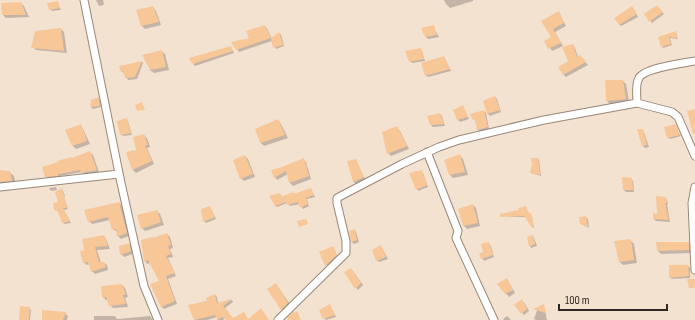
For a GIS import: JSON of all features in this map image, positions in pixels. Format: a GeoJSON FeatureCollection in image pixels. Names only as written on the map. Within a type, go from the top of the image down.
{"type":"FeatureCollection","features":[{"type":"Feature","properties":{"kind":"street"},"geometry":{"type":"LineString","coordinates":[[84,0],[119,174],[144,286],[158,320]]}},
{"type":"Feature","properties":{"kind":"street"},"geometry":{"type":"LineString","coordinates":[[637,103],[637,85],[640,76],[656,69],[695,61]]}},
{"type":"Feature","properties":{"kind":"street"},"geometry":{"type":"LineString","coordinates":[[278,320],[346,253],[346,241],[337,198],[427,152],[459,140],[544,120],[637,103],[672,112],[678,117],[695,156]]}},
{"type":"Feature","properties":{"kind":"street"},"geometry":{"type":"LineString","coordinates":[[427,152],[458,231],[456,238],[494,320]]}},
{"type":"Feature","properties":{"kind":"street"},"geometry":{"type":"LineString","coordinates":[[0,187],[119,174]]}},
{"type":"Feature","properties":{"kind":"street"},"geometry":{"type":"LineString","coordinates":[[695,187],[692,204],[695,270]]}},
{"type":"Feature","properties":{"kind":"building"},"geometry":{"type":"Polygon","coordinates":[[[58,1],[60,8],[49,10],[47,3],[58,1]]]}},
{"type":"Feature","properties":{"kind":"building"},"geometry":{"type":"Polygon","coordinates":[[[21,2],[26,15],[2,15],[1,3],[21,2]]]}},
{"type":"Feature","properties":{"kind":"building"},"geometry":{"type":"Polygon","coordinates":[[[657,5],[663,12],[649,22],[644,14],[657,5]]]}},
{"type":"Feature","properties":{"kind":"building"},"geometry":{"type":"Polygon","coordinates":[[[153,6],[159,22],[141,26],[136,10],[153,6]]]}},
{"type":"Feature","properties":{"kind":"building"},"geometry":{"type":"Polygon","coordinates":[[[632,6],[637,14],[619,25],[614,18],[632,6]]]}},
{"type":"Feature","properties":{"kind":"building"},"geometry":{"type":"Polygon","coordinates":[[[559,11],[564,23],[553,29],[561,43],[548,49],[544,41],[551,37],[541,21],[559,11]]]}},
{"type":"Feature","properties":{"kind":"building"},"geometry":{"type":"Polygon","coordinates":[[[265,25],[271,38],[236,50],[231,42],[249,38],[246,31],[265,25]]]}},
{"type":"Feature","properties":{"kind":"building"},"geometry":{"type":"Polygon","coordinates":[[[434,25],[437,35],[425,37],[421,28],[434,25]]]}},
{"type":"Feature","properties":{"kind":"building"},"geometry":{"type":"Polygon","coordinates":[[[61,28],[64,51],[31,48],[35,31],[61,28]]]}},
{"type":"Feature","properties":{"kind":"building"},"geometry":{"type":"Polygon","coordinates":[[[676,31],[677,38],[669,37],[671,44],[661,47],[658,37],[676,31]]]}},
{"type":"Feature","properties":{"kind":"building"},"geometry":{"type":"Polygon","coordinates":[[[279,32],[283,45],[273,48],[271,38],[279,32]]]}},
{"type":"Feature","properties":{"kind":"building"},"geometry":{"type":"Polygon","coordinates":[[[573,44],[577,57],[580,55],[586,62],[563,75],[558,67],[568,61],[562,47],[573,44]]]}},
{"type":"Feature","properties":{"kind":"building"},"geometry":{"type":"Polygon","coordinates":[[[231,46],[233,51],[192,64],[189,58],[231,46]]]}},
{"type":"Feature","properties":{"kind":"building"},"geometry":{"type":"Polygon","coordinates":[[[421,48],[424,59],[409,62],[405,51],[421,48]]]}},
{"type":"Feature","properties":{"kind":"building"},"geometry":{"type":"Polygon","coordinates":[[[162,50],[166,67],[150,70],[142,55],[162,50]]]}},
{"type":"Feature","properties":{"kind":"building"},"geometry":{"type":"Polygon","coordinates":[[[444,56],[450,69],[425,76],[421,63],[444,56]]]}},
{"type":"Feature","properties":{"kind":"building"},"geometry":{"type":"Polygon","coordinates":[[[142,61],[135,77],[125,78],[123,71],[121,72],[119,66],[142,61]]]}},
{"type":"Feature","properties":{"kind":"building"},"geometry":{"type":"Polygon","coordinates":[[[605,80],[623,80],[626,99],[606,101],[605,80]]]}},
{"type":"Feature","properties":{"kind":"building"},"geometry":{"type":"Polygon","coordinates":[[[495,96],[500,110],[487,114],[483,101],[495,96]]]}},
{"type":"Feature","properties":{"kind":"building"},"geometry":{"type":"Polygon","coordinates":[[[98,97],[100,106],[90,107],[91,100],[98,97]]]}},
{"type":"Feature","properties":{"kind":"building"},"geometry":{"type":"Polygon","coordinates":[[[142,102],[145,110],[137,111],[135,105],[142,102]]]}},
{"type":"Feature","properties":{"kind":"building"},"geometry":{"type":"Polygon","coordinates":[[[463,105],[468,117],[457,120],[453,110],[463,105]]]}},
{"type":"Feature","properties":{"kind":"building"},"geometry":{"type":"Polygon","coordinates":[[[695,109],[695,134],[693,134],[687,111],[695,109]]]}},
{"type":"Feature","properties":{"kind":"building"},"geometry":{"type":"Polygon","coordinates":[[[484,110],[488,127],[477,130],[475,120],[473,120],[470,114],[484,110]]]}},
{"type":"Feature","properties":{"kind":"building"},"geometry":{"type":"Polygon","coordinates":[[[440,113],[444,124],[430,125],[427,116],[440,113]]]}},
{"type":"Feature","properties":{"kind":"building"},"geometry":{"type":"Polygon","coordinates":[[[127,118],[131,133],[120,135],[117,121],[127,118]]]}},
{"type":"Feature","properties":{"kind":"building"},"geometry":{"type":"Polygon","coordinates":[[[278,119],[285,135],[260,143],[255,129],[278,119]]]}},
{"type":"Feature","properties":{"kind":"building"},"geometry":{"type":"Polygon","coordinates":[[[81,124],[87,141],[72,146],[65,130],[81,124]]]}},
{"type":"Feature","properties":{"kind":"building"},"geometry":{"type":"Polygon","coordinates":[[[676,124],[680,135],[667,138],[664,127],[676,124]]]}},
{"type":"Feature","properties":{"kind":"building"},"geometry":{"type":"Polygon","coordinates":[[[397,126],[407,146],[387,154],[382,132],[397,126]]]}},
{"type":"Feature","properties":{"kind":"building"},"geometry":{"type":"Polygon","coordinates":[[[637,129],[643,129],[647,145],[642,146],[637,129]]]}},
{"type":"Feature","properties":{"kind":"building"},"geometry":{"type":"Polygon","coordinates":[[[144,134],[148,145],[145,145],[152,161],[132,170],[126,152],[136,150],[133,137],[144,134]]]}},
{"type":"Feature","properties":{"kind":"building"},"geometry":{"type":"Polygon","coordinates":[[[90,151],[97,170],[81,173],[80,170],[58,174],[58,176],[45,177],[42,167],[90,151]]]}},
{"type":"Feature","properties":{"kind":"building"},"geometry":{"type":"Polygon","coordinates":[[[460,154],[465,172],[449,175],[444,160],[460,154]]]}},
{"type":"Feature","properties":{"kind":"building"},"geometry":{"type":"Polygon","coordinates":[[[245,155],[253,174],[240,179],[233,160],[245,155]]]}},
{"type":"Feature","properties":{"kind":"building"},"geometry":{"type":"Polygon","coordinates":[[[304,158],[309,176],[289,183],[286,171],[274,178],[271,170],[304,158]]]}},
{"type":"Feature","properties":{"kind":"building"},"geometry":{"type":"Polygon","coordinates":[[[531,158],[538,158],[540,175],[530,173],[532,164],[531,158]]]}},
{"type":"Feature","properties":{"kind":"building"},"geometry":{"type":"Polygon","coordinates":[[[356,159],[364,177],[353,182],[347,161],[356,159]]]}},
{"type":"Feature","properties":{"kind":"building"},"geometry":{"type":"Polygon","coordinates":[[[0,170],[10,171],[12,181],[0,182],[0,170]]]}},
{"type":"Feature","properties":{"kind":"building"},"geometry":{"type":"Polygon","coordinates":[[[422,170],[427,185],[416,190],[409,173],[422,170]]]}},
{"type":"Feature","properties":{"kind":"building"},"geometry":{"type":"Polygon","coordinates":[[[622,177],[632,178],[633,190],[623,190],[622,177]]]}},
{"type":"Feature","properties":{"kind":"building"},"geometry":{"type":"Polygon","coordinates":[[[62,188],[67,208],[63,208],[70,221],[62,223],[57,210],[54,210],[53,203],[58,202],[55,192],[62,188]]]}},
{"type":"Feature","properties":{"kind":"building"},"geometry":{"type":"Polygon","coordinates":[[[311,188],[314,195],[306,198],[308,204],[300,208],[298,202],[287,205],[286,202],[275,206],[269,196],[280,193],[281,197],[293,192],[293,194],[311,188]]]}},
{"type":"Feature","properties":{"kind":"building"},"geometry":{"type":"Polygon","coordinates":[[[656,196],[666,197],[667,203],[665,203],[669,220],[653,219],[653,213],[657,214],[656,196]]]}},
{"type":"Feature","properties":{"kind":"building"},"geometry":{"type":"Polygon","coordinates":[[[119,202],[127,233],[117,237],[116,229],[112,230],[108,217],[88,222],[84,210],[119,202]]]}},
{"type":"Feature","properties":{"kind":"building"},"geometry":{"type":"Polygon","coordinates":[[[473,204],[478,223],[463,226],[458,209],[473,204]]]}},
{"type":"Feature","properties":{"kind":"building"},"geometry":{"type":"Polygon","coordinates":[[[210,206],[215,217],[203,222],[201,209],[210,206]]]}},
{"type":"Feature","properties":{"kind":"building"},"geometry":{"type":"Polygon","coordinates":[[[526,206],[529,213],[531,213],[534,226],[532,228],[524,216],[500,217],[500,214],[519,210],[518,208],[526,206]]]}},
{"type":"Feature","properties":{"kind":"building"},"geometry":{"type":"Polygon","coordinates":[[[157,210],[161,222],[141,229],[137,215],[157,210]]]}},
{"type":"Feature","properties":{"kind":"building"},"geometry":{"type":"Polygon","coordinates":[[[586,216],[588,227],[580,224],[579,217],[586,216]]]}},
{"type":"Feature","properties":{"kind":"building"},"geometry":{"type":"Polygon","coordinates":[[[306,219],[308,224],[299,227],[297,221],[306,219]]]}},
{"type":"Feature","properties":{"kind":"building"},"geometry":{"type":"Polygon","coordinates":[[[355,229],[357,240],[351,242],[349,231],[355,229]]]}},
{"type":"Feature","properties":{"kind":"building"},"geometry":{"type":"Polygon","coordinates":[[[167,233],[171,245],[168,246],[171,254],[166,256],[175,273],[166,276],[175,301],[161,307],[150,284],[159,281],[148,260],[144,262],[141,240],[167,233]]]}},
{"type":"Feature","properties":{"kind":"building"},"geometry":{"type":"Polygon","coordinates":[[[104,235],[108,246],[95,247],[99,262],[104,262],[106,267],[91,272],[88,262],[83,263],[80,251],[84,250],[82,239],[104,235]]]}},
{"type":"Feature","properties":{"kind":"building"},"geometry":{"type":"Polygon","coordinates":[[[533,235],[535,244],[529,247],[527,237],[533,235]]]}},
{"type":"Feature","properties":{"kind":"building"},"geometry":{"type":"Polygon","coordinates":[[[631,239],[634,260],[619,262],[614,241],[631,239]]]}},
{"type":"Feature","properties":{"kind":"building"},"geometry":{"type":"Polygon","coordinates":[[[489,242],[493,255],[481,259],[479,254],[483,252],[481,244],[489,242]]]}},
{"type":"Feature","properties":{"kind":"building"},"geometry":{"type":"Polygon","coordinates":[[[656,242],[689,242],[689,250],[657,251],[656,242]]]}},
{"type":"Feature","properties":{"kind":"building"},"geometry":{"type":"Polygon","coordinates":[[[129,243],[131,251],[120,255],[119,246],[129,243]]]}},
{"type":"Feature","properties":{"kind":"building"},"geometry":{"type":"Polygon","coordinates":[[[381,245],[386,257],[376,261],[372,250],[381,245]]]}},
{"type":"Feature","properties":{"kind":"building"},"geometry":{"type":"Polygon","coordinates":[[[333,246],[337,255],[325,266],[319,252],[333,246]]]}},
{"type":"Feature","properties":{"kind":"building"},"geometry":{"type":"Polygon","coordinates":[[[669,265],[688,265],[689,276],[669,278],[669,265]]]}},
{"type":"Feature","properties":{"kind":"building"},"geometry":{"type":"Polygon","coordinates":[[[351,268],[361,283],[355,289],[344,272],[351,268]]]}},
{"type":"Feature","properties":{"kind":"building"},"geometry":{"type":"Polygon","coordinates":[[[507,278],[513,290],[505,294],[497,284],[507,278]]]}},
{"type":"Feature","properties":{"kind":"building"},"geometry":{"type":"Polygon","coordinates":[[[687,279],[695,279],[695,288],[689,288],[687,279]]]}},
{"type":"Feature","properties":{"kind":"building"},"geometry":{"type":"Polygon","coordinates":[[[276,283],[288,303],[281,310],[267,289],[276,283]]]}},
{"type":"Feature","properties":{"kind":"building"},"geometry":{"type":"Polygon","coordinates":[[[122,284],[126,295],[123,295],[126,304],[109,306],[106,297],[102,298],[101,286],[122,284]]]}},
{"type":"Feature","properties":{"kind":"building"},"geometry":{"type":"Polygon","coordinates":[[[215,294],[217,303],[232,299],[223,306],[233,318],[244,312],[248,319],[261,308],[269,320],[226,320],[222,317],[217,320],[215,315],[194,320],[188,305],[207,301],[206,298],[215,294]]]}},
{"type":"Feature","properties":{"kind":"building"},"geometry":{"type":"Polygon","coordinates":[[[522,299],[527,309],[521,314],[514,305],[522,299]]]}},
{"type":"Feature","properties":{"kind":"building"},"geometry":{"type":"Polygon","coordinates":[[[330,304],[335,315],[323,319],[319,310],[330,304]]]}},
{"type":"Feature","properties":{"kind":"building"},"geometry":{"type":"Polygon","coordinates":[[[544,304],[546,313],[533,309],[544,304]]]}},
{"type":"Feature","properties":{"kind":"building"},"geometry":{"type":"Polygon","coordinates":[[[20,306],[30,307],[29,320],[19,320],[20,306]]]}},
{"type":"Feature","properties":{"kind":"building"},"geometry":{"type":"Polygon","coordinates":[[[42,310],[66,312],[63,320],[42,320],[42,310]]]}},
{"type":"Feature","properties":{"kind":"building"},"geometry":{"type":"Polygon","coordinates":[[[294,311],[295,313],[297,311],[301,320],[288,320],[287,318],[294,311]]]}}]}
